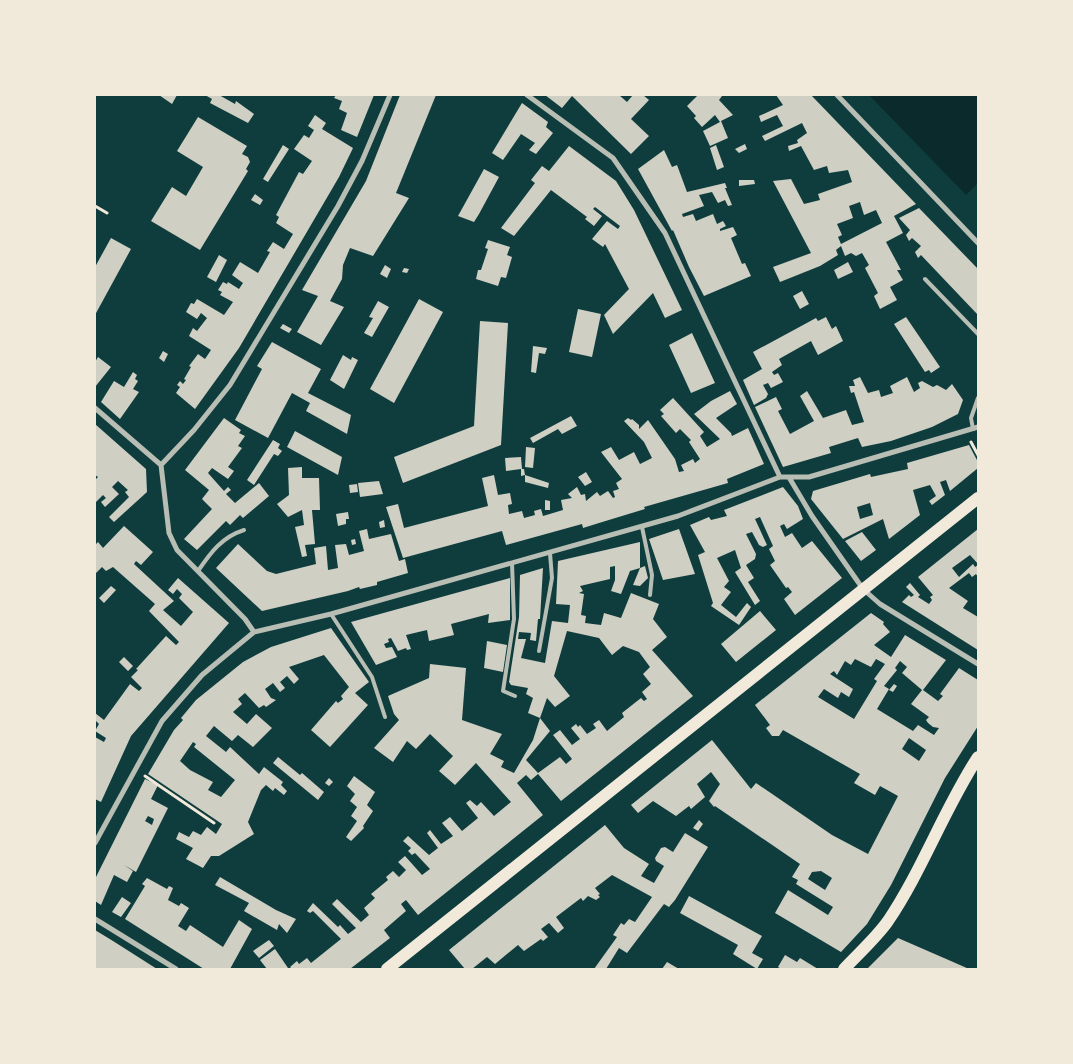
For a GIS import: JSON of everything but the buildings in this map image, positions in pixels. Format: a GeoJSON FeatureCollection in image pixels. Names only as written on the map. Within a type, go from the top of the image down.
{"type":"FeatureCollection","features":[{"type":"Feature","properties":{"kind":"main road"},"geometry":{"type":"LineString","coordinates":[[387,969],[978,498]]}},
{"type":"Feature","properties":{"kind":"main road"},"geometry":{"type":"LineString","coordinates":[[844,969],[887,922],[915,876],[961,783],[978,757]]}},
{"type":"Feature","properties":{"kind":"street"},"geometry":{"type":"LineString","coordinates":[[161,465],[194,430],[230,385],[338,206],[362,161],[390,95]]}},
{"type":"Feature","properties":{"kind":"street"},"geometry":{"type":"LineString","coordinates":[[527,95],[613,158],[665,232],[780,478]]}},
{"type":"Feature","properties":{"kind":"street"},"geometry":{"type":"LineString","coordinates":[[837,95],[978,243]]}},
{"type":"Feature","properties":{"kind":"street"},"geometry":{"type":"LineString","coordinates":[[95,408],[161,465],[169,533],[178,550],[245,619],[254,632]]}},
{"type":"Feature","properties":{"kind":"street"},"geometry":{"type":"LineString","coordinates":[[95,843],[162,721],[202,675],[254,632],[331,614],[642,527],[678,516],[780,478],[809,477],[976,428]]}},
{"type":"Feature","properties":{"kind":"street"},"geometry":{"type":"LineString","coordinates":[[790,479],[812,516],[863,589],[880,604],[978,664]]}},
{"type":"Feature","properties":{"kind":"street"},"geometry":{"type":"LineString","coordinates":[[95,919],[176,969]]}},
{"type":"Feature","properties":{"kind":"lane"},"geometry":{"type":"LineString","coordinates":[[925,279],[978,334]]}},
{"type":"Feature","properties":{"kind":"lane"},"geometry":{"type":"LineString","coordinates":[[976,428],[971,418],[978,398]]}},
{"type":"Feature","properties":{"kind":"lane"},"geometry":{"type":"LineString","coordinates":[[642,527],[652,575],[650,595]]}},
{"type":"Feature","properties":{"kind":"lane"},"geometry":{"type":"LineString","coordinates":[[196,570],[214,548],[230,535],[244,530]]}},
{"type":"Feature","properties":{"kind":"lane"},"geometry":{"type":"LineString","coordinates":[[539,651],[552,578],[550,553]]}},
{"type":"Feature","properties":{"kind":"lane"},"geometry":{"type":"LineString","coordinates":[[512,564],[514,619],[502,691],[515,696]]}},
{"type":"Feature","properties":{"kind":"lane"},"geometry":{"type":"LineString","coordinates":[[331,614],[372,677],[385,716]]}},
{"type":"Feature","properties":{"kind":"path"},"geometry":{"type":"LineString","coordinates":[[95,206],[106,213]]}},
{"type":"Feature","properties":{"kind":"path"},"geometry":{"type":"LineString","coordinates":[[135,770],[214,823]]}},
{"type":"Feature","properties":{"kind":"water"},"geometry":{"type":"Polygon","coordinates":[[[869,95],[978,95],[978,183],[966,195],[869,95]]]}}]}
